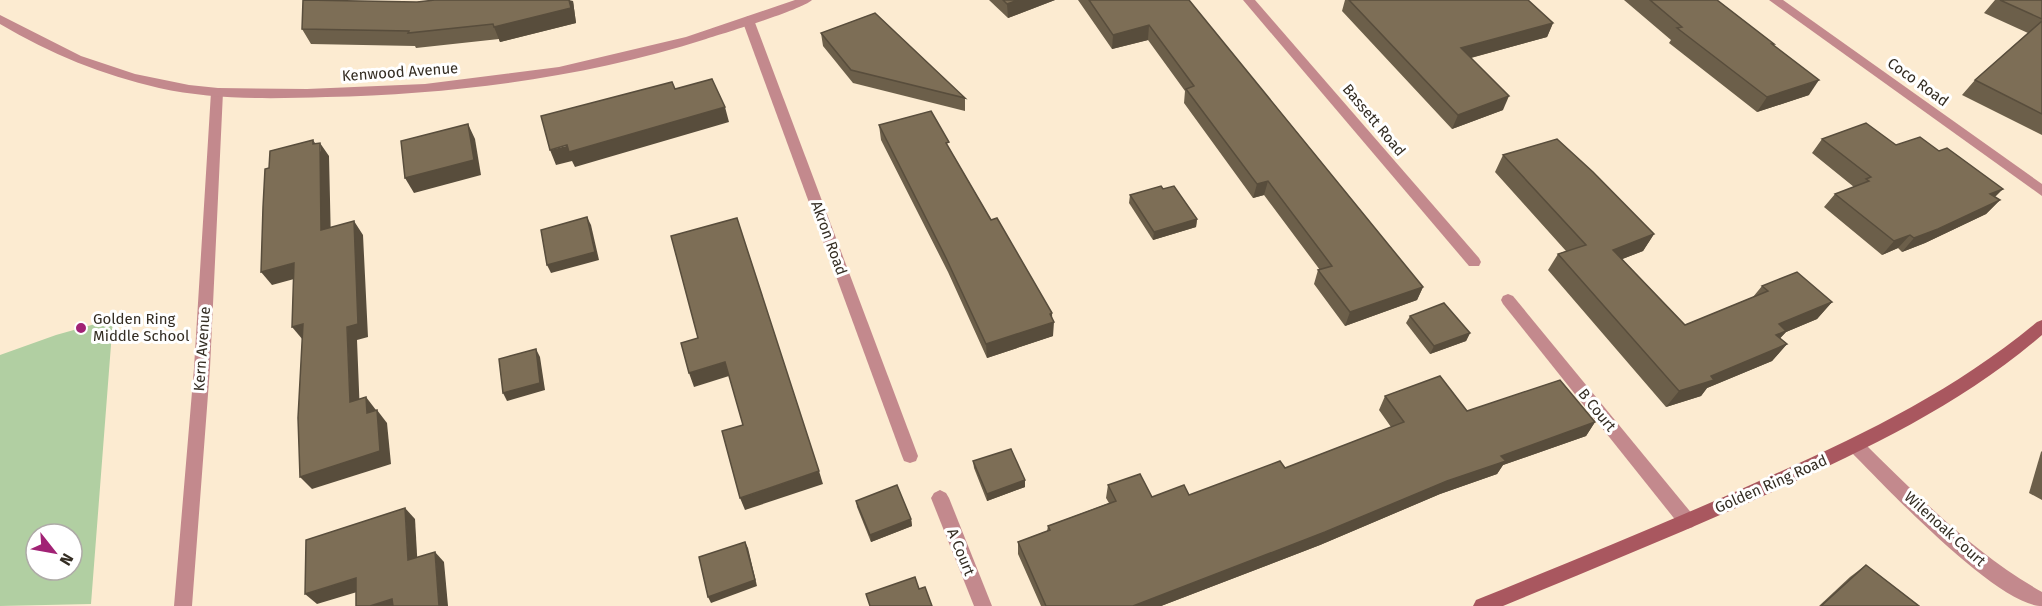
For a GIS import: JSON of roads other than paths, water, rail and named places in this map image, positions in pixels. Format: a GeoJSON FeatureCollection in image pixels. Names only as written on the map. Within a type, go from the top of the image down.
{"type":"FeatureCollection","features":[{"type":"Feature","properties":{"kind":"main road","name":"Golden Ring Road"},"geometry":{"type":"LineString","coordinates":[[1482,606],[1687,521],[1856,446],[1954,392],[1991,367],[2042,326]]}},
{"type":"Feature","properties":{"kind":"street","name":"Kenwood Avenue"},"geometry":{"type":"LineString","coordinates":[[0,19],[55,50],[85,61],[177,87],[218,92],[376,92],[490,82],[636,54],[689,40],[806,0]]}},
{"type":"Feature","properties":{"kind":"street","name":"Bassett Road"},"geometry":{"type":"LineString","coordinates":[[1249,0],[1474,262]]}},
{"type":"Feature","properties":{"kind":"street","name":"Coco Road"},"geometry":{"type":"LineString","coordinates":[[1775,0],[2042,191]]}},
{"type":"Feature","properties":{"kind":"street","name":"Akron Road"},"geometry":{"type":"LineString","coordinates":[[748,20],[910,456]]}},
{"type":"Feature","properties":{"kind":"street","name":"Kern Avenue"},"geometry":{"type":"LineString","coordinates":[[183,606],[202,368],[218,92]]}},
{"type":"Feature","properties":{"kind":"street","name":"B Court"},"geometry":{"type":"LineString","coordinates":[[1508,300],[1687,521]]}},
{"type":"Feature","properties":{"kind":"street","name":"Wilenoak Court"},"geometry":{"type":"LineString","coordinates":[[1856,446],[1946,534],[2013,587],[2042,602]]}},
{"type":"Feature","properties":{"kind":"street","name":"A Court"},"geometry":{"type":"LineString","coordinates":[[940,498],[983,606]]}},
{"type":"Feature","properties":{"kind":"place","name":"Golden Ring Middle School"},"geometry":{"type":"Point","coordinates":[81,328]}}]}
